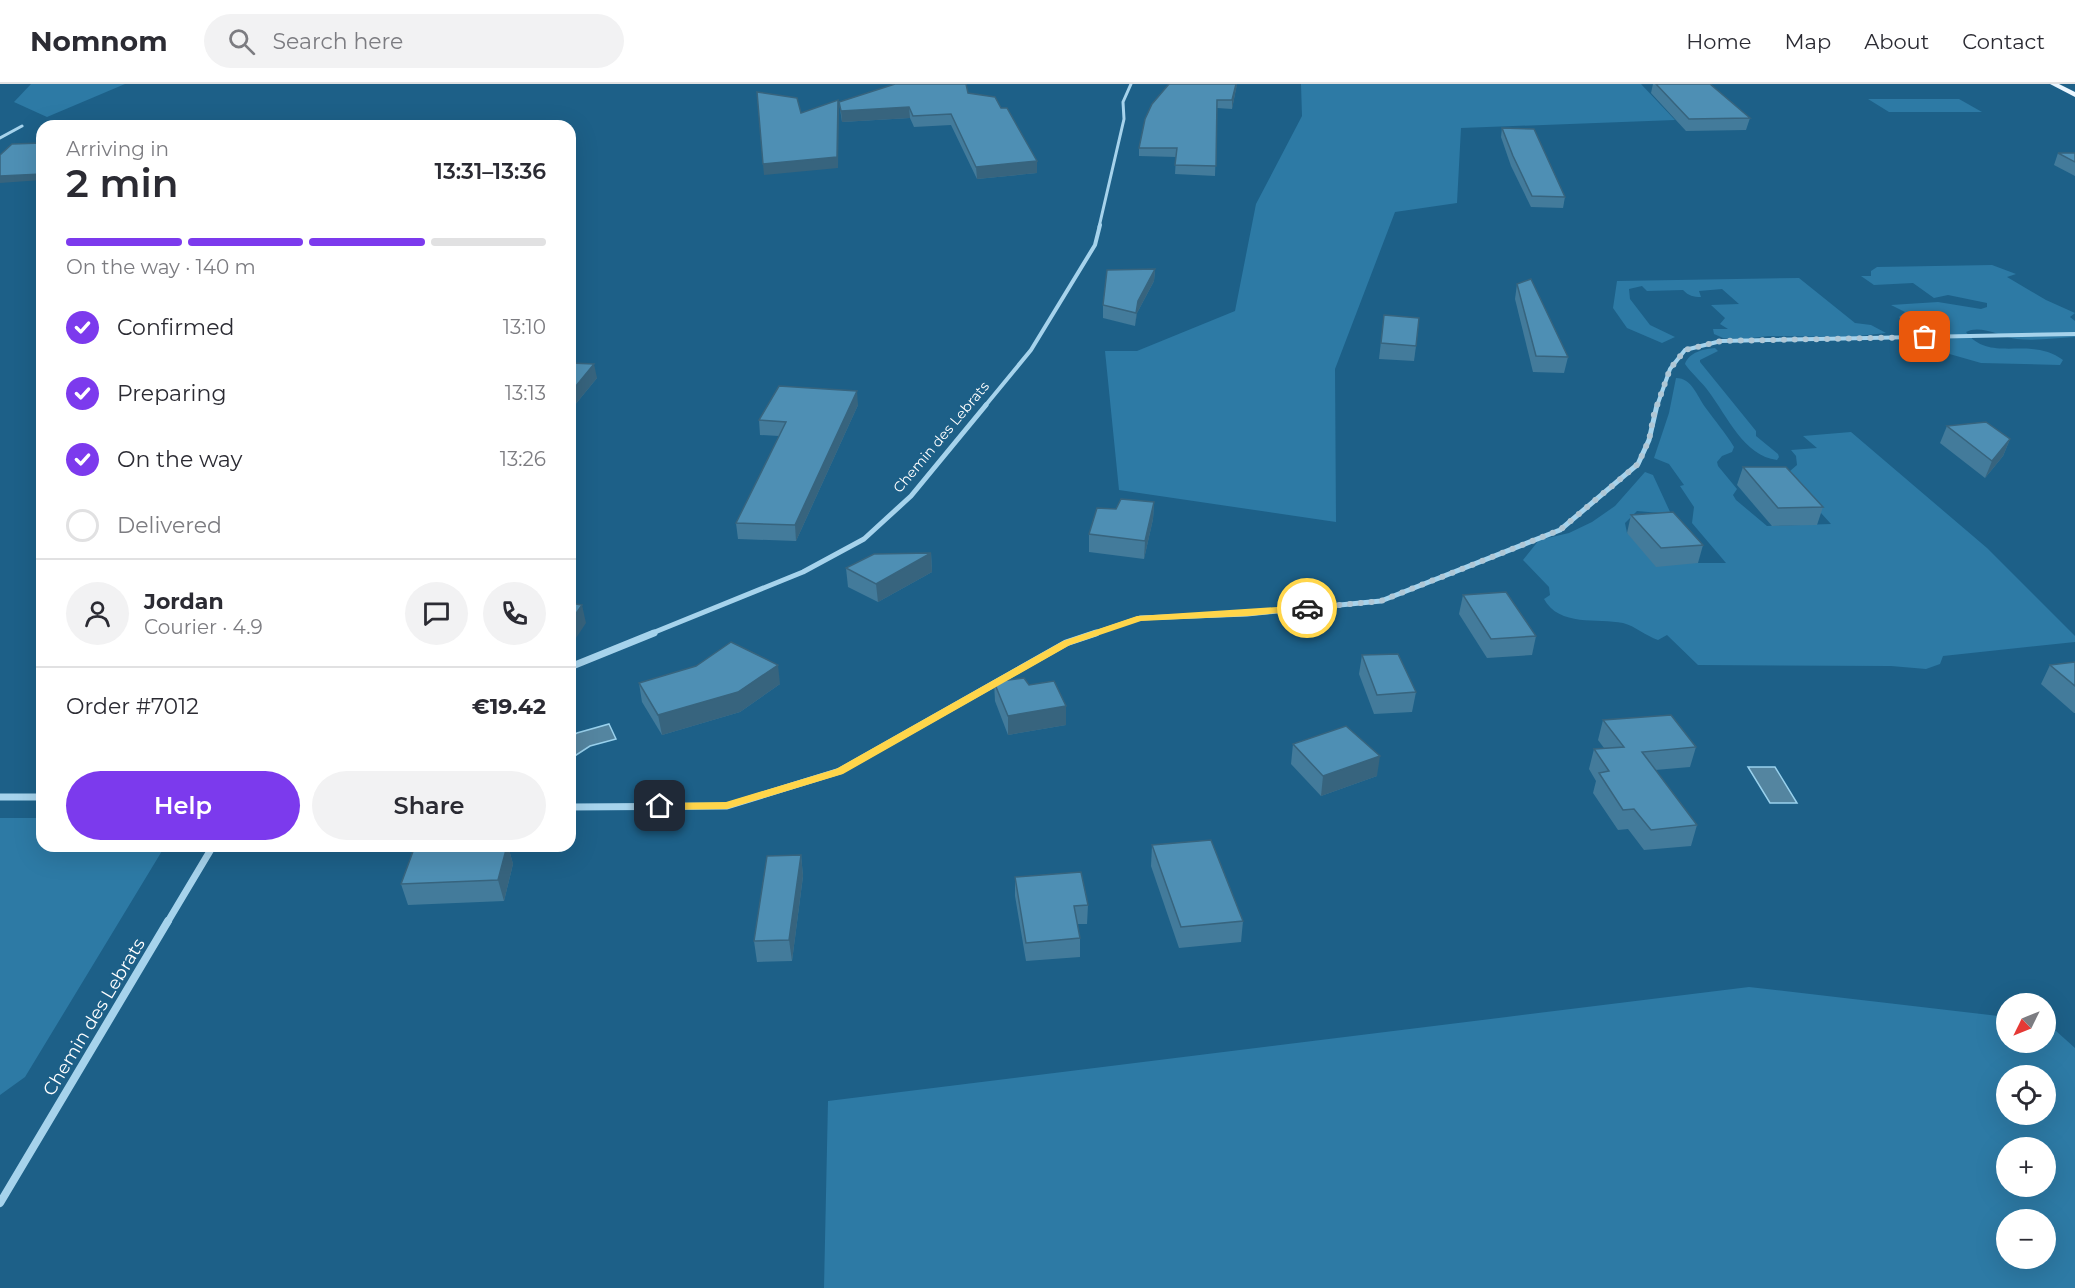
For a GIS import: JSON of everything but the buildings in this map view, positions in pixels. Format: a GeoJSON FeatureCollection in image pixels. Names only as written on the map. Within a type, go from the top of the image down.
{"type":"FeatureCollection","features":[{"type":"Feature","properties":{"kind":"main road"},"geometry":{"type":"LineString","coordinates":[[2054,84],[2075,95]]}},
{"type":"Feature","properties":{"kind":"street","name":"Chemin des Lebrats"},"geometry":{"type":"LineString","coordinates":[[576,665],[803,572],[864,539],[912,496],[1031,350],[1095,245],[1124,119],[1123,102],[1131,84]]}},
{"type":"Feature","properties":{"kind":"street"},"geometry":{"type":"LineString","coordinates":[[0,138],[22,126]]}},
{"type":"Feature","properties":{"kind":"street"},"geometry":{"type":"LineString","coordinates":[[576,807],[727,806],[840,771],[1066,643],[1140,618],[1248,614],[1381,601],[1560,530],[1638,464],[1649,440],[1654,414],[1670,369],[1685,350],[1721,341],[2075,334]]}},
{"type":"Feature","properties":{"kind":"street"},"geometry":{"type":"LineString","coordinates":[[0,797],[36,797]]}},
{"type":"Feature","properties":{"kind":"street","name":"Chemin des Lebrats"},"geometry":{"type":"LineString","coordinates":[[0,1203],[209,852]]}},
{"type":"Feature","properties":{"kind":"shaded area"},"geometry":{"type":"Polygon","coordinates":[[[31,84],[125,84],[47,117],[14,102],[31,84]]]}},
{"type":"Feature","properties":{"kind":"shaded area"},"geometry":{"type":"Polygon","coordinates":[[[1301,84],[1641,84],[1675,120],[1461,128],[1457,203],[1395,212],[1335,369],[1336,522],[1119,490],[1105,351],[1137,351],[1235,311],[1256,204],[1302,116],[1301,84]]]}},
{"type":"Feature","properties":{"kind":"shaded area"},"geometry":{"type":"Polygon","coordinates":[[[1868,99],[1959,99],[1982,112],[1889,112],[1868,99]]]}},
{"type":"Feature","properties":{"kind":"shaded area"},"geometry":{"type":"Polygon","coordinates":[[[1992,265],[2016,274],[2007,277],[2046,300],[2075,313],[2070,317],[2075,321],[2075,337],[2024,340],[1978,329],[1966,332],[1976,341],[1987,346],[2050,353],[2063,360],[2060,365],[1981,363],[1946,353],[1928,339],[1899,330],[1904,324],[1899,317],[1905,312],[1891,305],[1938,302],[1981,309],[1987,307],[1987,303],[1948,295],[1934,298],[1913,283],[1874,285],[1861,276],[1871,276],[1871,271],[1877,267],[1992,265]]]}},
{"type":"Feature","properties":{"kind":"shaded area"},"geometry":{"type":"Polygon","coordinates":[[[1799,278],[1855,323],[1871,325],[1886,333],[1849,337],[1723,338],[1714,334],[1713,329],[1728,329],[1720,324],[1725,318],[1711,305],[1739,304],[1722,289],[1699,291],[1701,297],[1691,296],[1683,290],[1647,291],[1642,286],[1629,289],[1630,299],[1650,325],[1675,337],[1662,343],[1627,328],[1613,308],[1617,281],[1799,278]]]}},
{"type":"Feature","properties":{"kind":"shaded area"},"geometry":{"type":"Polygon","coordinates":[[[1715,348],[1718,351],[1700,362],[1756,431],[1756,436],[1778,454],[1777,460],[1765,457],[1746,443],[1706,388],[1685,364],[1693,354],[1715,348]]]}},
{"type":"Feature","properties":{"kind":"shaded area"},"geometry":{"type":"Polygon","coordinates":[[[1676,378],[1690,384],[1734,447],[1732,452],[1722,456],[1717,462],[1718,466],[1737,489],[1733,495],[1736,500],[1767,526],[1831,524],[1792,481],[1790,471],[1797,465],[1796,456],[1791,450],[1817,448],[1803,436],[1851,432],[1987,548],[2075,636],[2075,642],[1943,656],[1940,664],[1926,669],[1891,666],[1698,665],[1667,635],[1658,640],[1623,623],[1580,620],[1559,614],[1544,599],[1550,595],[1549,587],[1523,560],[1539,540],[1569,533],[1592,522],[1615,506],[1645,472],[1653,475],[1671,514],[1637,511],[1625,523],[1627,533],[1698,563],[1726,563],[1692,523],[1694,507],[1680,486],[1684,485],[1669,464],[1654,458],[1669,413],[1676,378]]]}},
{"type":"Feature","properties":{"kind":"shaded area"},"geometry":{"type":"Polygon","coordinates":[[[609,724],[616,739],[590,746],[576,755],[577,733],[609,724]]]}},
{"type":"Feature","properties":{"kind":"shaded area"},"geometry":{"type":"Polygon","coordinates":[[[1748,767],[1775,767],[1797,803],[1770,803],[1748,767]]]}},
{"type":"Feature","properties":{"kind":"shaded area"},"geometry":{"type":"Polygon","coordinates":[[[0,818],[36,818],[36,852],[161,852],[25,1077],[0,1095],[0,818]]]}},
{"type":"Feature","properties":{"kind":"shaded area"},"geometry":{"type":"Polygon","coordinates":[[[1749,987],[1996,1016],[1996,1053],[2056,1053],[2056,1031],[2075,1048],[2075,1288],[824,1288],[828,1101],[1749,987]]]}},
{"type":"Feature","properties":{"kind":"way so far"},"geometry":{"type":"LineString","coordinates":[[1307,608],[1381,601],[1560,530],[1638,464],[1649,440],[1654,414],[1670,369],[1685,350],[1721,341],[1925,337]]}},
{"type":"Feature","properties":{"kind":"route"},"geometry":{"type":"LineString","coordinates":[[660,806],[727,806],[840,771],[1066,643],[1140,618],[1248,614],[1307,608]]}}]}
